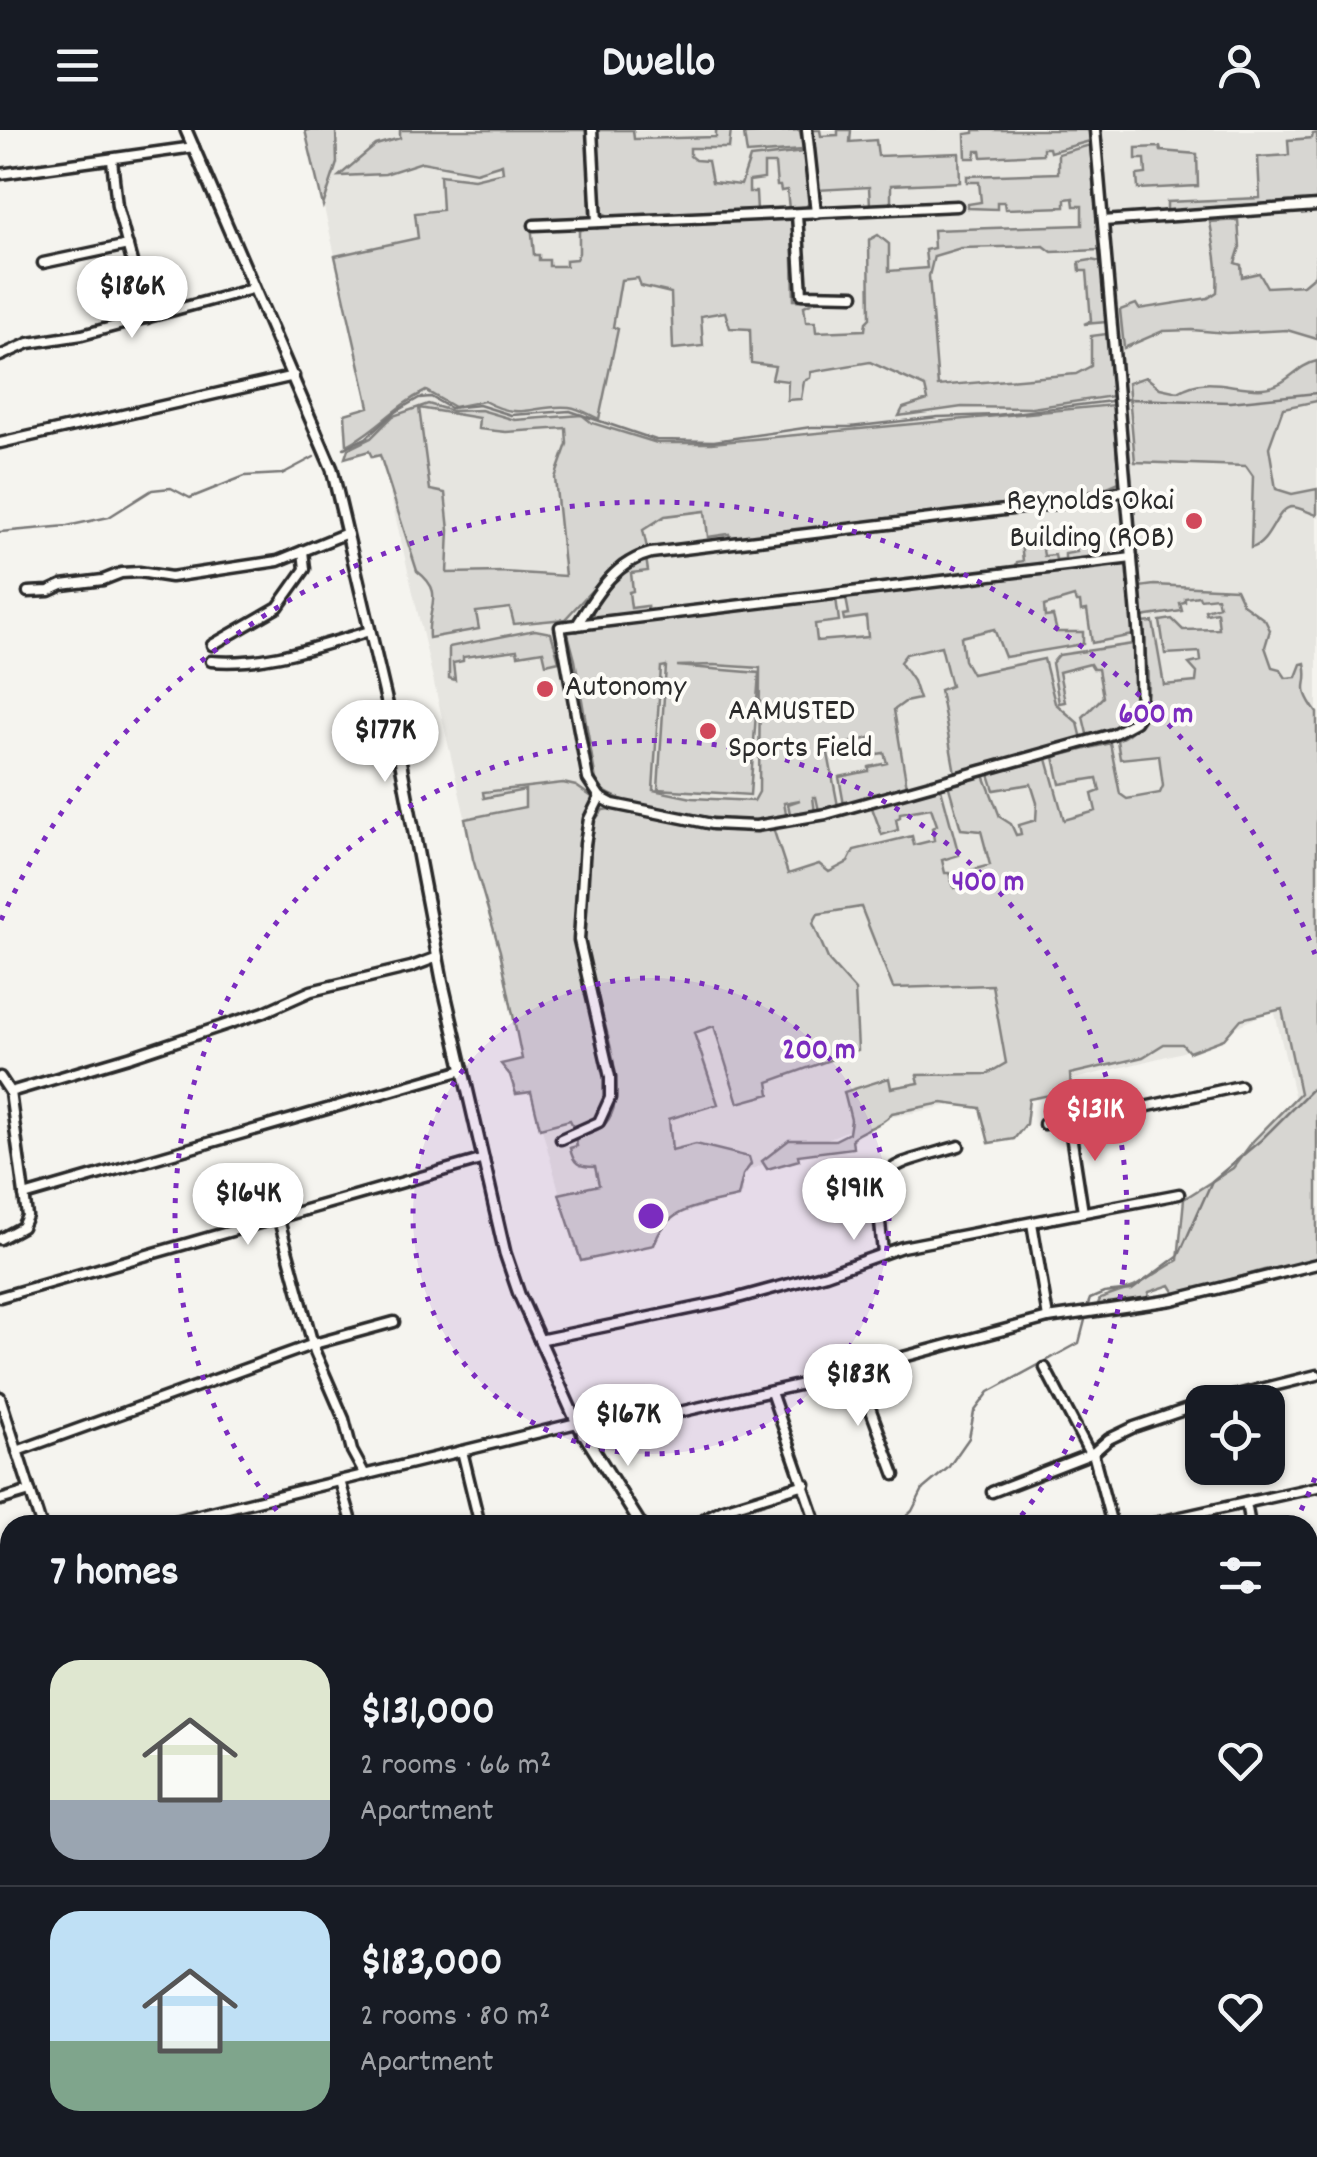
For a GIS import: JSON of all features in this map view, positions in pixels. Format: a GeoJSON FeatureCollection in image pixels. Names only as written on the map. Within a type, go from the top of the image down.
{"type":"FeatureCollection","features":[{"type":"Feature","properties":{"kind":"street"},"geometry":{"type":"LineString","coordinates":[[186,130],[328,456],[399,754],[438,958],[505,1253],[579,1429],[635,1515]]}},
{"type":"Feature","properties":{"kind":"street"},"geometry":{"type":"LineString","coordinates":[[592,130],[596,222]]}},
{"type":"Feature","properties":{"kind":"street"},"geometry":{"type":"LineString","coordinates":[[806,130],[816,213]]}},
{"type":"Feature","properties":{"kind":"street"},"geometry":{"type":"LineString","coordinates":[[1095,130],[1128,490],[1143,699],[1135,722],[1118,733],[826,814],[756,826],[712,824],[613,804],[600,798],[588,779],[560,627],[1132,558]]}},
{"type":"Feature","properties":{"kind":"street"},"geometry":{"type":"LineString","coordinates":[[0,174],[194,147]]}},
{"type":"Feature","properties":{"kind":"street"},"geometry":{"type":"LineString","coordinates":[[112,160],[117,206],[147,318]]}},
{"type":"Feature","properties":{"kind":"street"},"geometry":{"type":"LineString","coordinates":[[534,226],[957,206]]}},
{"type":"Feature","properties":{"kind":"street"},"geometry":{"type":"LineString","coordinates":[[1103,221],[1317,206]]}},
{"type":"Feature","properties":{"kind":"street"},"geometry":{"type":"LineString","coordinates":[[797,214],[802,294],[854,295]]}},
{"type":"Feature","properties":{"kind":"street"},"geometry":{"type":"LineString","coordinates":[[44,264],[128,245]]}},
{"type":"Feature","properties":{"kind":"street"},"geometry":{"type":"LineString","coordinates":[[0,356],[30,344],[82,335],[252,289]]}},
{"type":"Feature","properties":{"kind":"street"},"geometry":{"type":"LineString","coordinates":[[0,442],[294,376]]}},
{"type":"Feature","properties":{"kind":"street"},"geometry":{"type":"LineString","coordinates":[[577,625],[612,575],[651,552],[1078,502],[1128,490]]}},
{"type":"Feature","properties":{"kind":"street"},"geometry":{"type":"LineString","coordinates":[[28,592],[49,591],[62,584],[102,580],[121,573],[171,577],[278,561],[347,533]]}},
{"type":"Feature","properties":{"kind":"street"},"geometry":{"type":"LineString","coordinates":[[212,645],[278,607],[305,569],[303,552]]}},
{"type":"Feature","properties":{"kind":"street"},"geometry":{"type":"LineString","coordinates":[[211,661],[264,659],[370,631]]}},
{"type":"Feature","properties":{"kind":"street"},"geometry":{"type":"LineString","coordinates":[[561,1138],[599,1122],[610,1098],[610,1077],[579,940],[585,844],[589,819],[600,798]]}},
{"type":"Feature","properties":{"kind":"street"},"geometry":{"type":"LineString","coordinates":[[10,1092],[264,1012],[311,991],[438,958]]}},
{"type":"Feature","properties":{"kind":"street"},"geometry":{"type":"LineString","coordinates":[[24,1196],[463,1070]]}},
{"type":"Feature","properties":{"kind":"street"},"geometry":{"type":"LineString","coordinates":[[0,1076],[10,1092],[25,1222],[0,1239]]}},
{"type":"Feature","properties":{"kind":"street"},"geometry":{"type":"LineString","coordinates":[[1044,1124],[1240,1086]]}},
{"type":"Feature","properties":{"kind":"street"},"geometry":{"type":"LineString","coordinates":[[1069,1122],[1083,1212]]}},
{"type":"Feature","properties":{"kind":"street"},"geometry":{"type":"LineString","coordinates":[[884,1252],[878,1200],[882,1179],[892,1166],[958,1146]]}},
{"type":"Feature","properties":{"kind":"street"},"geometry":{"type":"LineString","coordinates":[[0,1296],[484,1159]]}},
{"type":"Feature","properties":{"kind":"street"},"geometry":{"type":"LineString","coordinates":[[539,1340],[723,1302],[826,1274],[884,1252],[1179,1194]]}},
{"type":"Feature","properties":{"kind":"street"},"geometry":{"type":"LineString","coordinates":[[279,1220],[314,1344],[364,1475]]}},
{"type":"Feature","properties":{"kind":"street"},"geometry":{"type":"LineString","coordinates":[[1032,1223],[1048,1318]]}},
{"type":"Feature","properties":{"kind":"street"},"geometry":{"type":"LineString","coordinates":[[199,1515],[462,1451],[771,1392],[1048,1318],[1172,1300],[1317,1264]]}},
{"type":"Feature","properties":{"kind":"street"},"geometry":{"type":"LineString","coordinates":[[17,1450],[314,1344],[394,1322]]}},
{"type":"Feature","properties":{"kind":"street"},"geometry":{"type":"LineString","coordinates":[[1046,1368],[1091,1453],[1109,1515]]}},
{"type":"Feature","properties":{"kind":"street"},"geometry":{"type":"LineString","coordinates":[[856,1370],[895,1475]]}},
{"type":"Feature","properties":{"kind":"street"},"geometry":{"type":"LineString","coordinates":[[1277,1385],[1317,1375]]}},
{"type":"Feature","properties":{"kind":"street"},"geometry":{"type":"LineString","coordinates":[[771,1392],[814,1515]]}},
{"type":"Feature","properties":{"kind":"street"},"geometry":{"type":"LineString","coordinates":[[0,1397],[38,1515]]}},
{"type":"Feature","properties":{"kind":"street"},"geometry":{"type":"LineString","coordinates":[[992,1492],[1091,1453],[1134,1427],[1185,1410]]}},
{"type":"Feature","properties":{"kind":"street"},"geometry":{"type":"LineString","coordinates":[[462,1451],[478,1515]]}},
{"type":"Feature","properties":{"kind":"street"},"geometry":{"type":"LineString","coordinates":[[340,1481],[349,1515]]}},
{"type":"Feature","properties":{"kind":"street"},"geometry":{"type":"LineString","coordinates":[[711,1515],[804,1484]]}},
{"type":"Feature","properties":{"kind":"street"},"geometry":{"type":"LineString","coordinates":[[1189,1515],[1317,1486]]}},
{"type":"Feature","properties":{"kind":"street"},"geometry":{"type":"LineString","coordinates":[[0,1500],[30,1491]]}},
{"type":"Feature","properties":{"kind":"street"},"geometry":{"type":"LineString","coordinates":[[1246,1502],[1248,1515]]}},
{"type":"Feature","properties":{"kind":"street"},"geometry":{"type":"LineString","coordinates":[[220,1510],[221,1515]]}},
{"type":"Feature","properties":{"kind":"shaded area"},"geometry":{"type":"Polygon","coordinates":[[[305,130],[336,130],[337,163],[323,206],[305,130]]]}},
{"type":"Feature","properties":{"kind":"shaded area"},"geometry":{"type":"Polygon","coordinates":[[[306,130],[1317,130],[1317,1179],[1314,1180],[1274,1009],[1183,1052],[1055,1084],[872,1121],[739,1174],[743,1194],[575,1249],[522,1056],[501,952],[474,856],[306,130]]]}},
{"type":"Feature","properties":{"kind":"shaded area"},"geometry":{"type":"Polygon","coordinates":[[[400,130],[588,130],[590,219],[531,223],[534,255],[539,255],[539,260],[549,260],[549,266],[566,266],[566,260],[576,259],[579,231],[585,228],[789,218],[794,300],[815,301],[804,306],[806,322],[815,322],[816,332],[865,330],[870,318],[869,240],[878,235],[889,244],[889,271],[927,268],[925,250],[934,248],[933,230],[1082,225],[1082,206],[1074,206],[1073,198],[1065,199],[1065,207],[1005,209],[1004,202],[997,202],[997,209],[968,208],[968,204],[981,202],[979,182],[967,182],[967,176],[1058,173],[1058,154],[1090,145],[1099,250],[1052,252],[1044,246],[961,248],[934,256],[929,276],[938,386],[1076,374],[1091,366],[1091,336],[1107,334],[1113,396],[1032,408],[962,407],[899,416],[903,408],[928,400],[925,387],[870,362],[811,372],[804,381],[801,399],[787,400],[788,381],[772,379],[775,366],[751,363],[750,329],[730,328],[725,312],[701,316],[703,346],[673,349],[671,293],[641,286],[638,278],[621,280],[613,327],[618,329],[599,419],[569,407],[518,411],[484,401],[454,407],[426,391],[347,445],[345,414],[369,407],[335,256],[418,238],[415,213],[442,210],[440,175],[474,179],[503,172],[502,164],[476,172],[422,162],[385,174],[339,176],[376,145],[400,138],[400,130]]]}},
{"type":"Feature","properties":{"kind":"shaded area"},"geometry":{"type":"Polygon","coordinates":[[[598,130],[633,130],[634,139],[716,137],[716,130],[731,130],[729,148],[690,148],[690,156],[695,160],[708,161],[712,182],[741,185],[750,158],[804,152],[809,203],[789,209],[787,190],[781,191],[777,186],[775,164],[764,164],[764,179],[749,181],[749,192],[756,192],[757,211],[611,217],[603,213],[600,204],[598,130]]]}},
{"type":"Feature","properties":{"kind":"shaded area"},"geometry":{"type":"Polygon","coordinates":[[[800,130],[803,150],[747,154],[744,134],[800,130]]]}},
{"type":"Feature","properties":{"kind":"shaded area"},"geometry":{"type":"Polygon","coordinates":[[[810,130],[820,130],[821,136],[851,130],[850,142],[876,140],[878,156],[959,153],[960,182],[891,185],[891,205],[870,205],[869,187],[817,190],[810,130]]]}},
{"type":"Feature","properties":{"kind":"shaded area"},"geometry":{"type":"Polygon","coordinates":[[[974,130],[1089,130],[1090,141],[1050,152],[1043,148],[1043,154],[982,157],[981,151],[976,151],[975,158],[966,158],[965,134],[974,130]]]}},
{"type":"Feature","properties":{"kind":"shaded area"},"geometry":{"type":"Polygon","coordinates":[[[1317,133],[1317,202],[1167,211],[1167,202],[1260,198],[1258,157],[1289,155],[1288,140],[1312,138],[1317,133]]]}},
{"type":"Feature","properties":{"kind":"shaded area"},"geometry":{"type":"Polygon","coordinates":[[[1160,147],[1161,151],[1197,154],[1198,186],[1138,189],[1137,175],[1146,174],[1145,159],[1136,159],[1136,148],[1160,147]]]}},
{"type":"Feature","properties":{"kind":"shaded area"},"geometry":{"type":"Polygon","coordinates":[[[1238,220],[1240,247],[1235,263],[1241,265],[1242,277],[1259,273],[1267,287],[1303,285],[1315,275],[1317,253],[1317,339],[1287,330],[1163,331],[1124,348],[1120,310],[1136,304],[1139,309],[1208,298],[1217,292],[1210,222],[1238,220]]]}},
{"type":"Feature","properties":{"kind":"shaded area"},"geometry":{"type":"Polygon","coordinates":[[[1079,262],[1101,262],[1106,322],[1084,324],[1091,321],[1087,271],[1080,271],[1079,262]]]}},
{"type":"Feature","properties":{"kind":"shaded area"},"geometry":{"type":"Polygon","coordinates":[[[1317,361],[1317,401],[1283,408],[1269,447],[1276,489],[1292,494],[1317,489],[1317,515],[1295,507],[1286,509],[1264,540],[1251,548],[1253,476],[1246,466],[1135,462],[1128,383],[1146,377],[1160,388],[1178,392],[1210,383],[1263,388],[1279,384],[1317,361]]]}},
{"type":"Feature","properties":{"kind":"shaded area"},"geometry":{"type":"Polygon","coordinates":[[[428,404],[452,411],[481,410],[515,420],[582,415],[592,423],[657,443],[711,443],[1113,405],[1119,482],[1101,490],[1067,494],[1067,498],[730,538],[729,534],[708,537],[705,511],[665,516],[643,530],[647,548],[619,561],[565,619],[514,624],[510,608],[476,612],[479,629],[429,638],[433,594],[417,571],[380,455],[372,457],[369,451],[345,458],[348,449],[371,438],[393,416],[428,404]],[[419,408],[430,490],[445,493],[449,530],[447,573],[565,576],[555,478],[567,444],[566,428],[506,432],[478,429],[479,418],[419,408]]]}},
{"type":"Feature","properties":{"kind":"shaded area"},"geometry":{"type":"Polygon","coordinates":[[[1094,537],[1097,552],[1104,554],[1102,559],[1016,566],[1023,561],[1021,543],[1042,543],[1044,556],[1055,555],[1056,560],[1077,552],[1075,540],[1094,537]]]}},
{"type":"Feature","properties":{"kind":"shaded area"},"geometry":{"type":"Polygon","coordinates":[[[646,558],[648,571],[631,573],[633,591],[629,592],[631,608],[647,606],[648,612],[600,618],[593,615],[591,608],[622,571],[646,558]]]}},
{"type":"Feature","properties":{"kind":"shaded area"},"geometry":{"type":"Polygon","coordinates":[[[1127,563],[1133,635],[1092,643],[1087,610],[1081,611],[1080,602],[1074,597],[1044,606],[1045,617],[1053,616],[1057,632],[1083,632],[1083,644],[1005,657],[994,629],[961,637],[964,660],[972,674],[1044,659],[1055,703],[1078,723],[1082,739],[955,773],[940,690],[951,686],[941,646],[906,654],[900,662],[919,699],[894,710],[907,787],[844,805],[839,777],[887,763],[884,753],[877,754],[874,737],[827,748],[838,806],[819,811],[813,797],[815,813],[791,818],[788,804],[800,800],[784,803],[787,819],[756,824],[720,822],[628,802],[597,786],[567,630],[836,598],[839,621],[815,624],[817,641],[868,637],[866,617],[844,620],[843,615],[849,614],[846,598],[1127,563]],[[666,666],[661,667],[653,790],[692,798],[754,801],[759,792],[760,668],[677,666],[759,673],[750,795],[658,789],[666,666]]]}},
{"type":"Feature","properties":{"kind":"shaded area"},"geometry":{"type":"Polygon","coordinates":[[[1139,587],[1236,589],[1243,604],[1265,620],[1270,630],[1265,647],[1272,667],[1280,669],[1286,678],[1296,677],[1305,663],[1305,691],[1317,713],[1317,1261],[1264,1270],[1176,1295],[1170,1285],[1149,1292],[1147,1300],[1096,1309],[1100,1299],[1134,1287],[1178,1260],[1184,1199],[1233,1168],[1253,1141],[1300,1093],[1282,1009],[1241,1019],[1224,1039],[1189,1052],[1182,1044],[1164,1044],[1143,1057],[1070,1074],[1071,1091],[1029,1099],[1026,1124],[1014,1139],[989,1143],[980,1108],[942,1103],[892,1113],[852,1138],[853,1148],[798,1155],[799,1160],[767,1169],[762,1161],[789,1140],[835,1140],[849,1133],[851,1120],[844,1092],[889,1078],[891,1088],[919,1083],[917,1075],[987,1074],[1006,1063],[992,985],[893,988],[861,907],[818,914],[813,923],[829,961],[855,990],[858,1050],[768,1082],[770,1094],[738,1103],[714,1026],[694,1033],[718,1104],[669,1119],[672,1150],[696,1144],[749,1157],[751,1164],[743,1175],[738,1197],[677,1215],[660,1232],[654,1245],[581,1261],[559,1194],[599,1185],[595,1167],[578,1164],[570,1148],[577,1146],[575,1137],[597,1130],[610,1117],[616,1097],[611,1047],[585,937],[594,821],[603,810],[730,828],[773,828],[788,874],[819,864],[829,872],[848,862],[854,850],[912,836],[914,845],[934,840],[932,828],[937,825],[931,808],[900,813],[896,819],[898,830],[882,835],[871,805],[940,785],[959,855],[942,860],[945,873],[949,873],[954,888],[974,883],[972,870],[990,865],[981,831],[961,829],[948,784],[984,775],[1000,817],[1011,824],[1016,835],[1021,834],[1019,825],[1036,820],[1037,803],[1031,784],[994,790],[989,774],[1047,759],[1064,820],[1096,811],[1092,794],[1100,791],[1097,778],[1060,784],[1054,757],[1110,743],[1120,794],[1127,799],[1160,793],[1163,786],[1159,755],[1120,759],[1117,740],[1141,720],[1146,706],[1148,673],[1142,623],[1153,622],[1164,685],[1196,682],[1197,673],[1189,664],[1201,661],[1200,652],[1165,654],[1160,621],[1172,619],[1183,630],[1219,629],[1217,612],[1206,614],[1205,610],[1219,606],[1217,597],[1199,596],[1185,598],[1180,603],[1182,611],[1141,617],[1139,587]]]}},
{"type":"Feature","properties":{"kind":"shaded area"},"geometry":{"type":"Polygon","coordinates":[[[535,630],[551,633],[559,661],[546,664],[543,651],[463,657],[463,661],[453,663],[455,680],[449,678],[449,647],[535,630]]]}},
{"type":"Feature","properties":{"kind":"shaded area"},"geometry":{"type":"Polygon","coordinates":[[[1133,644],[1139,680],[1137,706],[1122,725],[1088,738],[1083,717],[1103,697],[1098,669],[1090,664],[1059,672],[1065,702],[1059,703],[1052,663],[1059,655],[1133,644]]]}},
{"type":"Feature","properties":{"kind":"shaded area"},"geometry":{"type":"Polygon","coordinates":[[[563,783],[592,797],[577,941],[608,1077],[601,1110],[575,1130],[570,1120],[540,1128],[531,1092],[516,1094],[510,1075],[501,1064],[522,1059],[500,951],[465,819],[525,807],[525,790],[484,798],[483,792],[563,783]]]}},
{"type":"Feature","properties":{"kind":"waterway"},"geometry":{"type":"LineString","coordinates":[[344,448],[366,438],[395,412],[419,398],[431,397],[450,408],[479,405],[511,415],[570,411],[656,440],[714,441],[811,427],[996,415],[1128,399],[1230,402],[1317,393]]}},
{"type":"Feature","properties":{"kind":"waterway"},"geometry":{"type":"LineString","coordinates":[[0,532],[67,526],[109,517],[152,490],[171,488],[190,498],[245,476],[282,474],[314,457]]}},
{"type":"Feature","properties":{"kind":"waterway"},"geometry":{"type":"LineString","coordinates":[[1087,1307],[1090,1299],[1104,1293],[1132,1290],[1179,1255],[1212,1181],[1261,1140],[1317,1084]]}},
{"type":"Feature","properties":{"kind":"waterway"},"geometry":{"type":"LineString","coordinates":[[908,1515],[923,1489],[948,1468],[969,1438],[974,1412],[989,1392],[1079,1343],[1085,1320]]}},
{"type":"Feature","properties":{"kind":"place","name":"Reynolds Okai Building (ROB)"},"geometry":{"type":"Point","coordinates":[1194,521]}},
{"type":"Feature","properties":{"kind":"place","name":"Autonomy"},"geometry":{"type":"Point","coordinates":[545,689]}},
{"type":"Feature","properties":{"kind":"place","name":"AAMUSTED Sports Field"},"geometry":{"type":"Point","coordinates":[708,731]}}]}
